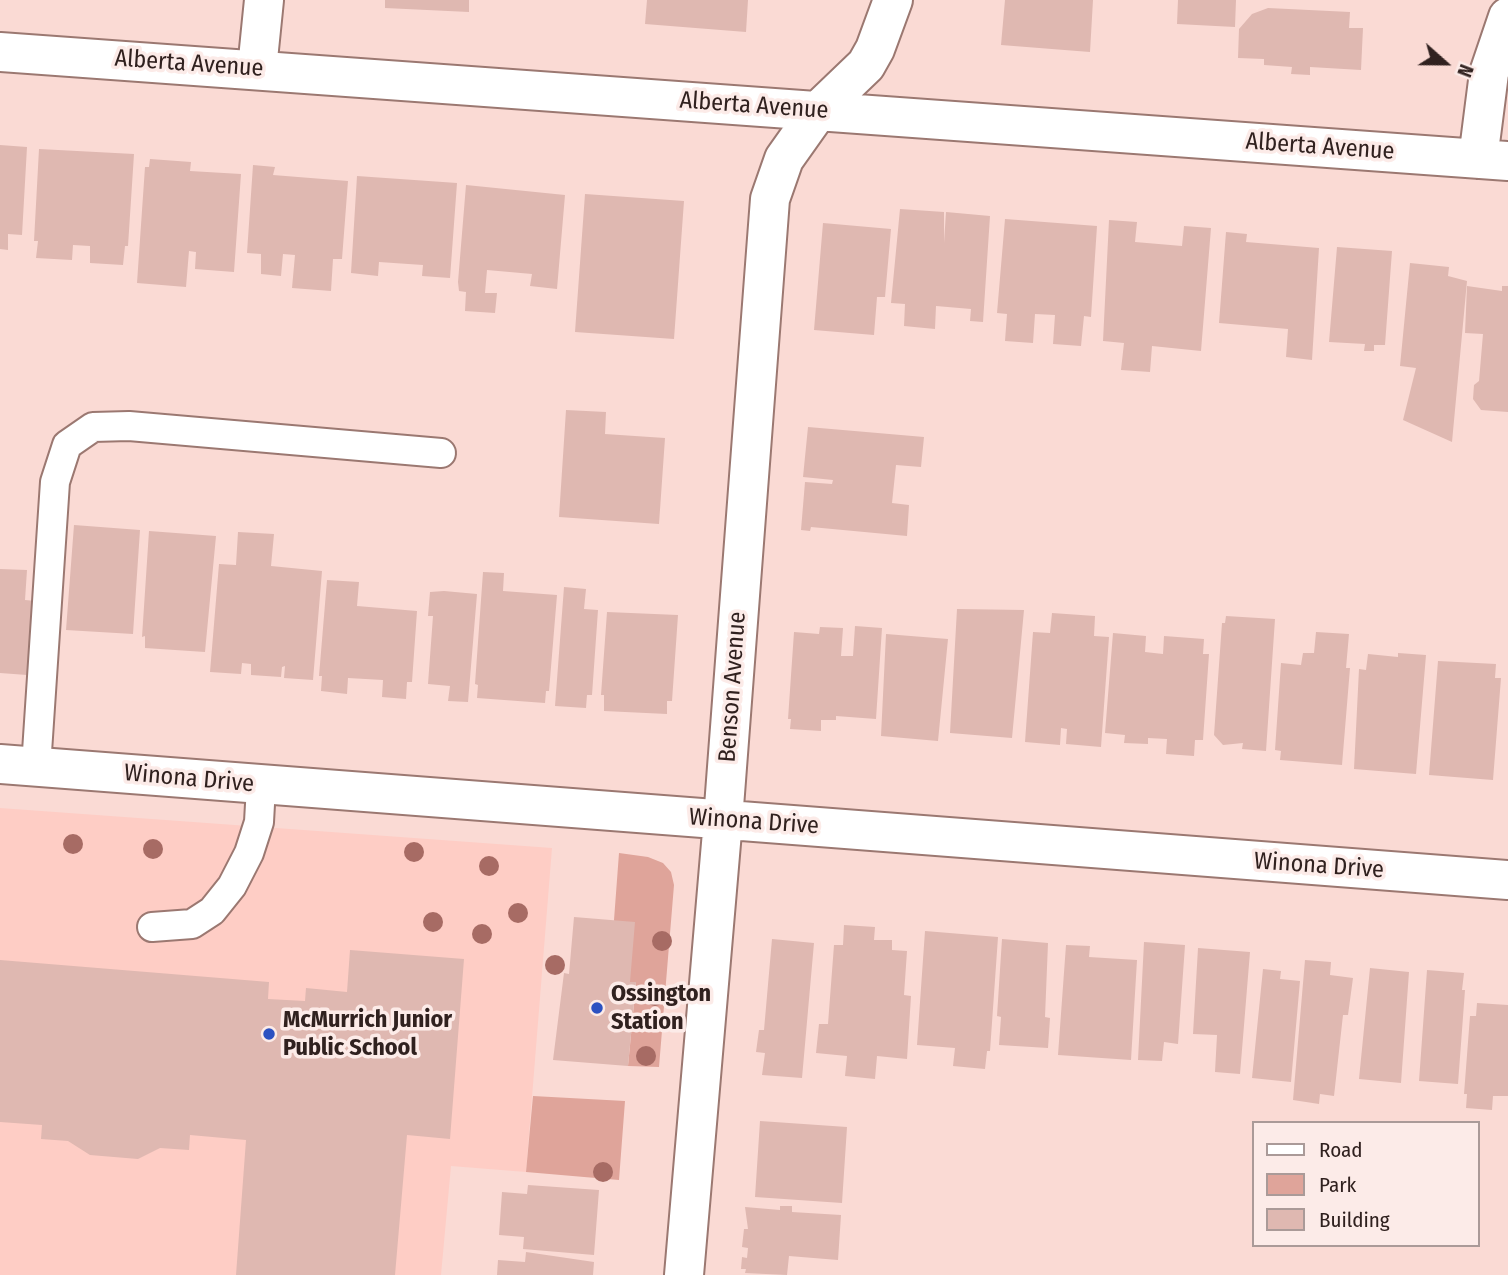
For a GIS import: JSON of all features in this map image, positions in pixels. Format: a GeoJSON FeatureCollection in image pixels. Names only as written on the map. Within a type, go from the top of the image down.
{"type":"FeatureCollection","features":[{"type":"Feature","properties":{"kind":"street"},"geometry":{"type":"LineString","coordinates":[[257,69],[264,0]]}},
{"type":"Feature","properties":{"kind":"street","name":"Benson Avenue"},"geometry":{"type":"LineString","coordinates":[[684,1275],[723,820],[770,199],[784,159],[818,111],[866,65],[875,49],[893,0]]}},
{"type":"Feature","properties":{"kind":"street"},"geometry":{"type":"LineString","coordinates":[[1493,160],[1489,73],[1508,17]]}},
{"type":"Feature","properties":{"kind":"street","name":"Alberta Avenue"},"geometry":{"type":"LineString","coordinates":[[0,52],[1493,160]]}},
{"type":"Feature","properties":{"kind":"street","name":"Winona Drive"},"geometry":{"type":"LineString","coordinates":[[18,765],[261,786],[1508,880]]}},
{"type":"Feature","properties":{"kind":"lane"},"geometry":{"type":"LineString","coordinates":[[18,765],[55,482],[67,445],[93,428],[130,426],[441,453]]}},
{"type":"Feature","properties":{"kind":"lane"},"geometry":{"type":"LineString","coordinates":[[152,927],[192,924],[212,911],[232,886],[249,853],[259,821],[261,786]]}},
{"type":"Feature","properties":{"kind":"shaded area","name":"McMurrich Junior Public School"},"geometry":{"type":"Polygon","coordinates":[[[0,808],[552,848],[526,1172],[451,1166],[441,1275],[0,1275],[0,808]]]}},
{"type":"Feature","properties":{"kind":"green space"},"geometry":{"type":"Polygon","coordinates":[[[619,853],[648,857],[663,863],[671,872],[674,885],[659,1067],[628,1066],[636,983],[630,982],[614,920],[619,853]]]}},
{"type":"Feature","properties":{"kind":"green space"},"geometry":{"type":"Polygon","coordinates":[[[533,1096],[625,1101],[619,1180],[526,1172],[533,1096]]]}},
{"type":"Feature","properties":{"kind":"building"},"geometry":{"type":"Polygon","coordinates":[[[385,0],[469,0],[469,12],[385,8],[385,0]]]}},
{"type":"Feature","properties":{"kind":"building"},"geometry":{"type":"Polygon","coordinates":[[[647,0],[748,0],[746,32],[645,24],[647,0]]]}},
{"type":"Feature","properties":{"kind":"building"},"geometry":{"type":"Polygon","coordinates":[[[1005,0],[1093,0],[1090,52],[1001,45],[1005,0]]]}},
{"type":"Feature","properties":{"kind":"building"},"geometry":{"type":"Polygon","coordinates":[[[1178,0],[1236,0],[1235,27],[1177,24],[1178,0]]]}},
{"type":"Feature","properties":{"kind":"building"},"geometry":{"type":"Polygon","coordinates":[[[1268,8],[1350,12],[1349,28],[1363,28],[1361,70],[1310,67],[1310,75],[1291,74],[1292,67],[1264,65],[1264,59],[1238,58],[1239,29],[1252,14],[1268,8]]]}},
{"type":"Feature","properties":{"kind":"building"},"geometry":{"type":"Polygon","coordinates":[[[0,145],[27,147],[22,235],[8,234],[8,250],[0,249],[0,145]]]}},
{"type":"Feature","properties":{"kind":"building"},"geometry":{"type":"Polygon","coordinates":[[[39,149],[134,154],[128,246],[125,246],[123,265],[90,263],[90,246],[73,245],[72,260],[36,258],[38,241],[34,241],[39,149]]]}},
{"type":"Feature","properties":{"kind":"building"},"geometry":{"type":"Polygon","coordinates":[[[150,159],[191,162],[190,171],[241,174],[234,272],[195,269],[196,252],[189,251],[186,287],[137,283],[145,167],[149,167],[150,159]]]}},
{"type":"Feature","properties":{"kind":"building"},"geometry":{"type":"Polygon","coordinates":[[[253,165],[275,167],[273,175],[348,181],[342,259],[333,259],[331,291],[292,288],[295,255],[283,254],[281,276],[261,274],[261,254],[247,253],[253,165]]]}},
{"type":"Feature","properties":{"kind":"building"},"geometry":{"type":"Polygon","coordinates":[[[357,176],[457,183],[450,278],[422,276],[423,265],[379,262],[378,276],[351,273],[357,176]]]}},
{"type":"Feature","properties":{"kind":"building"},"geometry":{"type":"Polygon","coordinates":[[[466,185],[565,195],[557,289],[530,286],[532,274],[487,270],[485,293],[497,293],[495,313],[465,311],[466,292],[459,291],[458,282],[466,185]]]}},
{"type":"Feature","properties":{"kind":"building"},"geometry":{"type":"Polygon","coordinates":[[[585,194],[684,201],[674,339],[575,332],[585,194]]]}},
{"type":"Feature","properties":{"kind":"building"},"geometry":{"type":"Polygon","coordinates":[[[900,209],[944,212],[944,243],[946,212],[990,216],[983,322],[970,321],[971,309],[936,306],[935,329],[904,326],[905,304],[891,303],[900,209]]]}},
{"type":"Feature","properties":{"kind":"building"},"geometry":{"type":"Polygon","coordinates":[[[1005,219],[1097,226],[1091,317],[1084,316],[1081,346],[1053,344],[1055,315],[1035,314],[1033,343],[1005,341],[1007,314],[997,313],[1005,219]]]}},
{"type":"Feature","properties":{"kind":"building"},"geometry":{"type":"Polygon","coordinates":[[[1109,220],[1137,222],[1135,242],[1182,246],[1184,226],[1211,228],[1201,351],[1152,346],[1150,372],[1121,370],[1124,343],[1103,341],[1109,220]]]}},
{"type":"Feature","properties":{"kind":"building"},"geometry":{"type":"Polygon","coordinates":[[[823,223],[891,229],[885,297],[877,297],[874,335],[814,330],[823,223]]]}},
{"type":"Feature","properties":{"kind":"building"},"geometry":{"type":"Polygon","coordinates":[[[1226,232],[1247,234],[1246,242],[1319,248],[1312,360],[1286,357],[1288,329],[1219,323],[1226,232]]]}},
{"type":"Feature","properties":{"kind":"building"},"geometry":{"type":"Polygon","coordinates":[[[1337,247],[1392,251],[1385,345],[1374,345],[1374,351],[1364,351],[1365,344],[1329,342],[1337,247]]]}},
{"type":"Feature","properties":{"kind":"building"},"geometry":{"type":"Polygon","coordinates":[[[1410,263],[1449,267],[1448,276],[1467,281],[1452,442],[1403,420],[1416,368],[1400,366],[1410,263]]]}},
{"type":"Feature","properties":{"kind":"building"},"geometry":{"type":"Polygon","coordinates":[[[1467,286],[1502,291],[1502,286],[1508,286],[1508,412],[1481,410],[1473,399],[1474,385],[1479,381],[1483,334],[1465,333],[1467,286]]]}},
{"type":"Feature","properties":{"kind":"building"},"geometry":{"type":"Polygon","coordinates":[[[566,410],[606,412],[605,434],[665,438],[659,524],[559,517],[566,410]]]}},
{"type":"Feature","properties":{"kind":"building"},"geometry":{"type":"Polygon","coordinates":[[[808,427],[924,437],[921,467],[896,465],[892,503],[909,505],[907,536],[811,527],[810,531],[801,530],[805,482],[832,484],[833,480],[803,477],[808,427]]]}},
{"type":"Feature","properties":{"kind":"building"},"geometry":{"type":"Polygon","coordinates":[[[74,525],[140,530],[133,634],[66,630],[74,525]]]}},
{"type":"Feature","properties":{"kind":"building"},"geometry":{"type":"Polygon","coordinates":[[[149,531],[216,536],[205,652],[145,648],[145,636],[142,637],[149,531]]]}},
{"type":"Feature","properties":{"kind":"building"},"geometry":{"type":"Polygon","coordinates":[[[238,532],[274,534],[271,566],[322,571],[313,680],[284,678],[285,666],[282,667],[281,677],[251,675],[251,664],[242,663],[241,674],[210,672],[219,564],[236,565],[238,532]]]}},
{"type":"Feature","properties":{"kind":"building"},"geometry":{"type":"Polygon","coordinates":[[[0,569],[27,570],[25,600],[36,601],[27,675],[0,673],[0,569]]]}},
{"type":"Feature","properties":{"kind":"building"},"geometry":{"type":"Polygon","coordinates":[[[483,572],[504,573],[503,591],[557,595],[549,691],[546,691],[545,703],[477,698],[478,685],[475,684],[483,572]]]}},
{"type":"Feature","properties":{"kind":"building"},"geometry":{"type":"Polygon","coordinates":[[[327,580],[359,582],[357,606],[417,611],[412,682],[407,682],[406,699],[382,697],[383,680],[348,678],[347,694],[321,691],[322,676],[319,676],[327,580]]]}},
{"type":"Feature","properties":{"kind":"building"},"geometry":{"type":"Polygon","coordinates":[[[564,587],[586,589],[584,609],[598,610],[592,695],[587,695],[586,708],[555,706],[564,587]]]}},
{"type":"Feature","properties":{"kind":"building"},"geometry":{"type":"Polygon","coordinates":[[[430,592],[477,594],[468,702],[448,701],[450,686],[428,684],[433,616],[428,616],[430,592]]]}},
{"type":"Feature","properties":{"kind":"building"},"geometry":{"type":"Polygon","coordinates":[[[957,609],[1024,610],[1012,738],[950,733],[957,609]]]}},
{"type":"Feature","properties":{"kind":"building"},"geometry":{"type":"Polygon","coordinates":[[[607,612],[678,615],[672,701],[667,701],[667,714],[604,711],[604,695],[601,695],[607,612]]]}},
{"type":"Feature","properties":{"kind":"building"},"geometry":{"type":"Polygon","coordinates":[[[1052,613],[1095,616],[1094,636],[1109,637],[1101,747],[1066,744],[1067,729],[1061,728],[1060,745],[1025,742],[1033,632],[1050,633],[1052,613]]]}},
{"type":"Feature","properties":{"kind":"building"},"geometry":{"type":"Polygon","coordinates":[[[1226,616],[1275,619],[1266,751],[1242,749],[1243,743],[1223,745],[1214,735],[1222,623],[1225,623],[1226,616]]]}},
{"type":"Feature","properties":{"kind":"building"},"geometry":{"type":"Polygon","coordinates":[[[855,626],[882,628],[876,719],[836,716],[836,720],[821,720],[821,731],[790,729],[791,719],[788,719],[794,632],[819,634],[820,627],[843,628],[841,656],[853,656],[855,626]]]}},
{"type":"Feature","properties":{"kind":"building"},"geometry":{"type":"Polygon","coordinates":[[[1316,632],[1349,634],[1346,668],[1350,668],[1342,765],[1280,760],[1281,751],[1275,750],[1281,663],[1301,665],[1303,653],[1314,653],[1316,632]]]}},
{"type":"Feature","properties":{"kind":"building"},"geometry":{"type":"Polygon","coordinates":[[[1113,633],[1146,636],[1145,652],[1163,654],[1164,636],[1204,639],[1203,654],[1209,654],[1203,740],[1195,740],[1194,756],[1166,754],[1167,739],[1148,738],[1148,744],[1124,743],[1125,735],[1105,733],[1113,633]]]}},
{"type":"Feature","properties":{"kind":"building"},"geometry":{"type":"Polygon","coordinates":[[[886,634],[948,639],[938,741],[881,736],[886,634]]]}},
{"type":"Feature","properties":{"kind":"building"},"geometry":{"type":"Polygon","coordinates":[[[1398,653],[1426,655],[1416,774],[1354,769],[1359,669],[1366,670],[1368,654],[1398,657],[1398,653]]]}},
{"type":"Feature","properties":{"kind":"building"},"geometry":{"type":"Polygon","coordinates":[[[1438,661],[1496,664],[1495,678],[1501,678],[1493,780],[1429,775],[1438,661]]]}},
{"type":"Feature","properties":{"kind":"building","name":"Ossington Station"},"geometry":{"type":"Polygon","coordinates":[[[574,917],[635,922],[630,982],[636,982],[628,1066],[553,1060],[564,973],[569,974],[574,917]]]}},
{"type":"Feature","properties":{"kind":"building"},"geometry":{"type":"Polygon","coordinates":[[[844,925],[875,927],[874,940],[892,940],[892,950],[907,951],[904,995],[911,996],[907,1059],[877,1056],[875,1079],[845,1076],[847,1056],[816,1053],[819,1024],[828,1024],[834,945],[843,945],[844,925]]]}},
{"type":"Feature","properties":{"kind":"building"},"geometry":{"type":"Polygon","coordinates":[[[925,931],[998,937],[990,1051],[987,1051],[985,1069],[953,1066],[955,1048],[917,1045],[925,931]]]}},
{"type":"Feature","properties":{"kind":"building"},"geometry":{"type":"Polygon","coordinates":[[[772,939],[814,943],[802,1078],[762,1075],[765,1053],[756,1052],[759,1030],[764,1030],[772,939]]]}},
{"type":"Feature","properties":{"kind":"building"},"geometry":{"type":"Polygon","coordinates":[[[1002,939],[1048,943],[1045,1017],[1050,1018],[1048,1048],[999,1045],[1001,1017],[997,1016],[1002,939]]]}},
{"type":"Feature","properties":{"kind":"building"},"geometry":{"type":"Polygon","coordinates":[[[1144,942],[1185,945],[1178,1044],[1164,1042],[1162,1061],[1138,1060],[1144,942]]]}},
{"type":"Feature","properties":{"kind":"building"},"geometry":{"type":"Polygon","coordinates":[[[1066,945],[1090,946],[1089,957],[1137,960],[1131,1060],[1058,1055],[1066,945]]]}},
{"type":"Feature","properties":{"kind":"building"},"geometry":{"type":"Polygon","coordinates":[[[1198,948],[1250,952],[1240,1074],[1215,1072],[1217,1035],[1193,1034],[1198,948]]]}},
{"type":"Feature","properties":{"kind":"building"},"geometry":{"type":"Polygon","coordinates":[[[350,950],[464,959],[450,1139],[407,1135],[395,1275],[236,1275],[246,1140],[190,1135],[189,1150],[160,1148],[138,1159],[90,1155],[68,1141],[41,1139],[42,1125],[0,1122],[0,960],[269,982],[268,999],[305,1001],[306,988],[347,992],[350,950]]]}},
{"type":"Feature","properties":{"kind":"building"},"geometry":{"type":"Polygon","coordinates":[[[1305,960],[1331,962],[1330,975],[1353,978],[1348,1015],[1343,1015],[1334,1096],[1320,1094],[1319,1104],[1293,1100],[1305,960]]]}},
{"type":"Feature","properties":{"kind":"building"},"geometry":{"type":"Polygon","coordinates":[[[1370,968],[1409,972],[1401,1083],[1359,1079],[1370,968]]]}},
{"type":"Feature","properties":{"kind":"building"},"geometry":{"type":"Polygon","coordinates":[[[1263,969],[1281,971],[1280,979],[1300,981],[1291,1082],[1252,1078],[1263,969]]]}},
{"type":"Feature","properties":{"kind":"building"},"geometry":{"type":"Polygon","coordinates":[[[1427,970],[1464,973],[1458,1084],[1419,1081],[1427,970]]]}},
{"type":"Feature","properties":{"kind":"building"},"geometry":{"type":"Polygon","coordinates":[[[1477,1003],[1508,1005],[1508,1096],[1493,1096],[1492,1110],[1466,1108],[1467,1094],[1464,1094],[1470,1016],[1476,1016],[1477,1003]]]}},
{"type":"Feature","properties":{"kind":"building"},"geometry":{"type":"Polygon","coordinates":[[[760,1121],[847,1127],[842,1203],[755,1197],[760,1121]]]}},
{"type":"Feature","properties":{"kind":"building"},"geometry":{"type":"Polygon","coordinates":[[[528,1185],[599,1190],[594,1255],[523,1249],[524,1237],[499,1235],[502,1192],[527,1194],[528,1185]]]}},
{"type":"Feature","properties":{"kind":"building"},"geometry":{"type":"Polygon","coordinates":[[[780,1206],[792,1206],[792,1212],[841,1215],[838,1260],[789,1256],[787,1275],[745,1273],[746,1269],[741,1269],[742,1257],[747,1258],[748,1248],[742,1247],[744,1229],[748,1229],[745,1207],[780,1210],[780,1206]]]}},
{"type":"Feature","properties":{"kind":"building"},"geometry":{"type":"Polygon","coordinates":[[[526,1252],[594,1262],[593,1275],[497,1275],[498,1260],[525,1262],[526,1252]]]}},
{"type":"Feature","properties":{"kind":"place","name":"Ossington Station"},"geometry":{"type":"Point","coordinates":[597,1008]}},
{"type":"Feature","properties":{"kind":"place","name":"McMurrich Junior Public School"},"geometry":{"type":"Point","coordinates":[269,1034]}}]}
